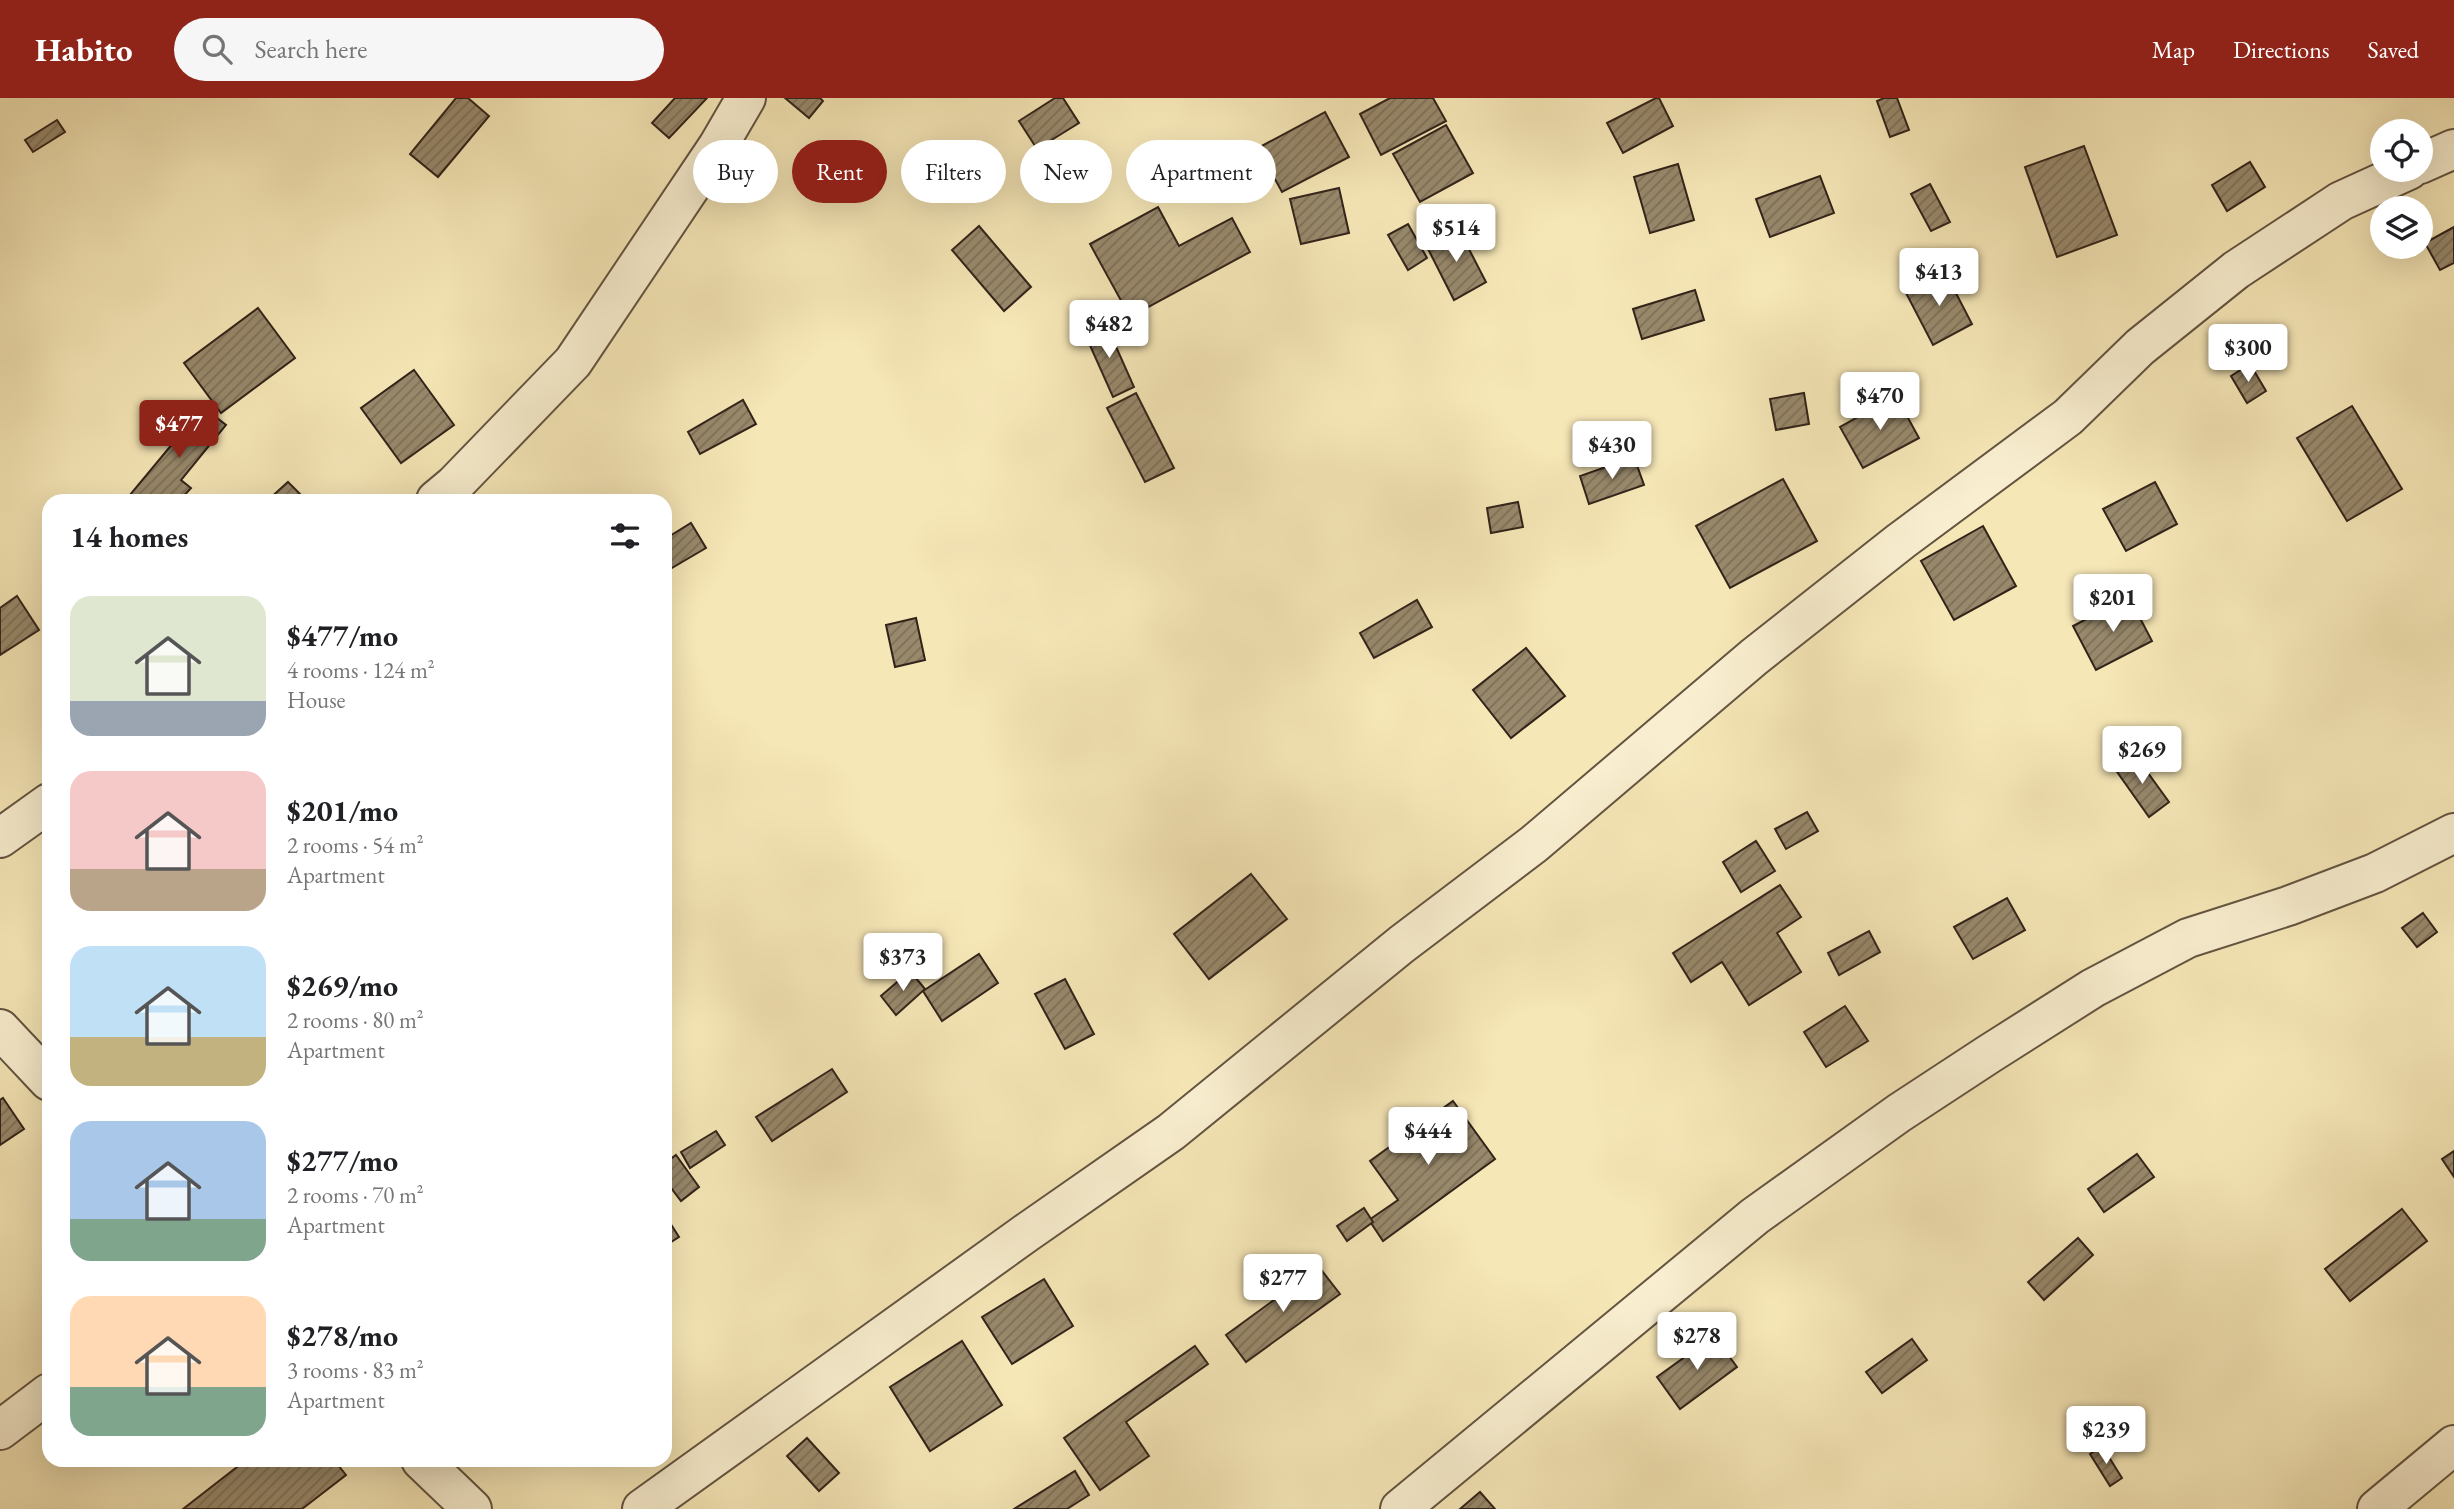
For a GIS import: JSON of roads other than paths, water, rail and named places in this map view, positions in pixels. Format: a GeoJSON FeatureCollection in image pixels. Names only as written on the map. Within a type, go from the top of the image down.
{"type":"FeatureCollection","features":[{"type":"Feature","properties":{"kind":"street"},"geometry":{"type":"LineString","coordinates":[[442,494],[573,362],[718,146],[746,98]]}},
{"type":"Feature","properties":{"kind":"street"},"geometry":{"type":"LineString","coordinates":[[2433,158],[2454,149]]}},
{"type":"Feature","properties":{"kind":"street"},"geometry":{"type":"LineString","coordinates":[[642,1509],[1171,1132],[1402,944],[1534,844],[1754,657],[1901,541],[2068,417],[2140,347],[2236,270],[2342,201],[2383,182]]}},
{"type":"Feature","properties":{"kind":"street"},"geometry":{"type":"LineString","coordinates":[[0,838],[42,808]]}},
{"type":"Feature","properties":{"kind":"street"},"geometry":{"type":"LineString","coordinates":[[1400,1509],[1755,1216],[1899,1113],[1989,1054],[2093,988],[2188,938],[2288,906],[2375,873],[2454,833]]}},
{"type":"Feature","properties":{"kind":"street"},"geometry":{"type":"LineString","coordinates":[[0,1029],[42,1074]]}},
{"type":"Feature","properties":{"kind":"street"},"geometry":{"type":"LineString","coordinates":[[0,1430],[42,1398]]}},
{"type":"Feature","properties":{"kind":"street"},"geometry":{"type":"LineString","coordinates":[[2377,1509],[2454,1445]]}},
{"type":"Feature","properties":{"kind":"street"},"geometry":{"type":"LineString","coordinates":[[428,1467],[472,1509]]}}]}
